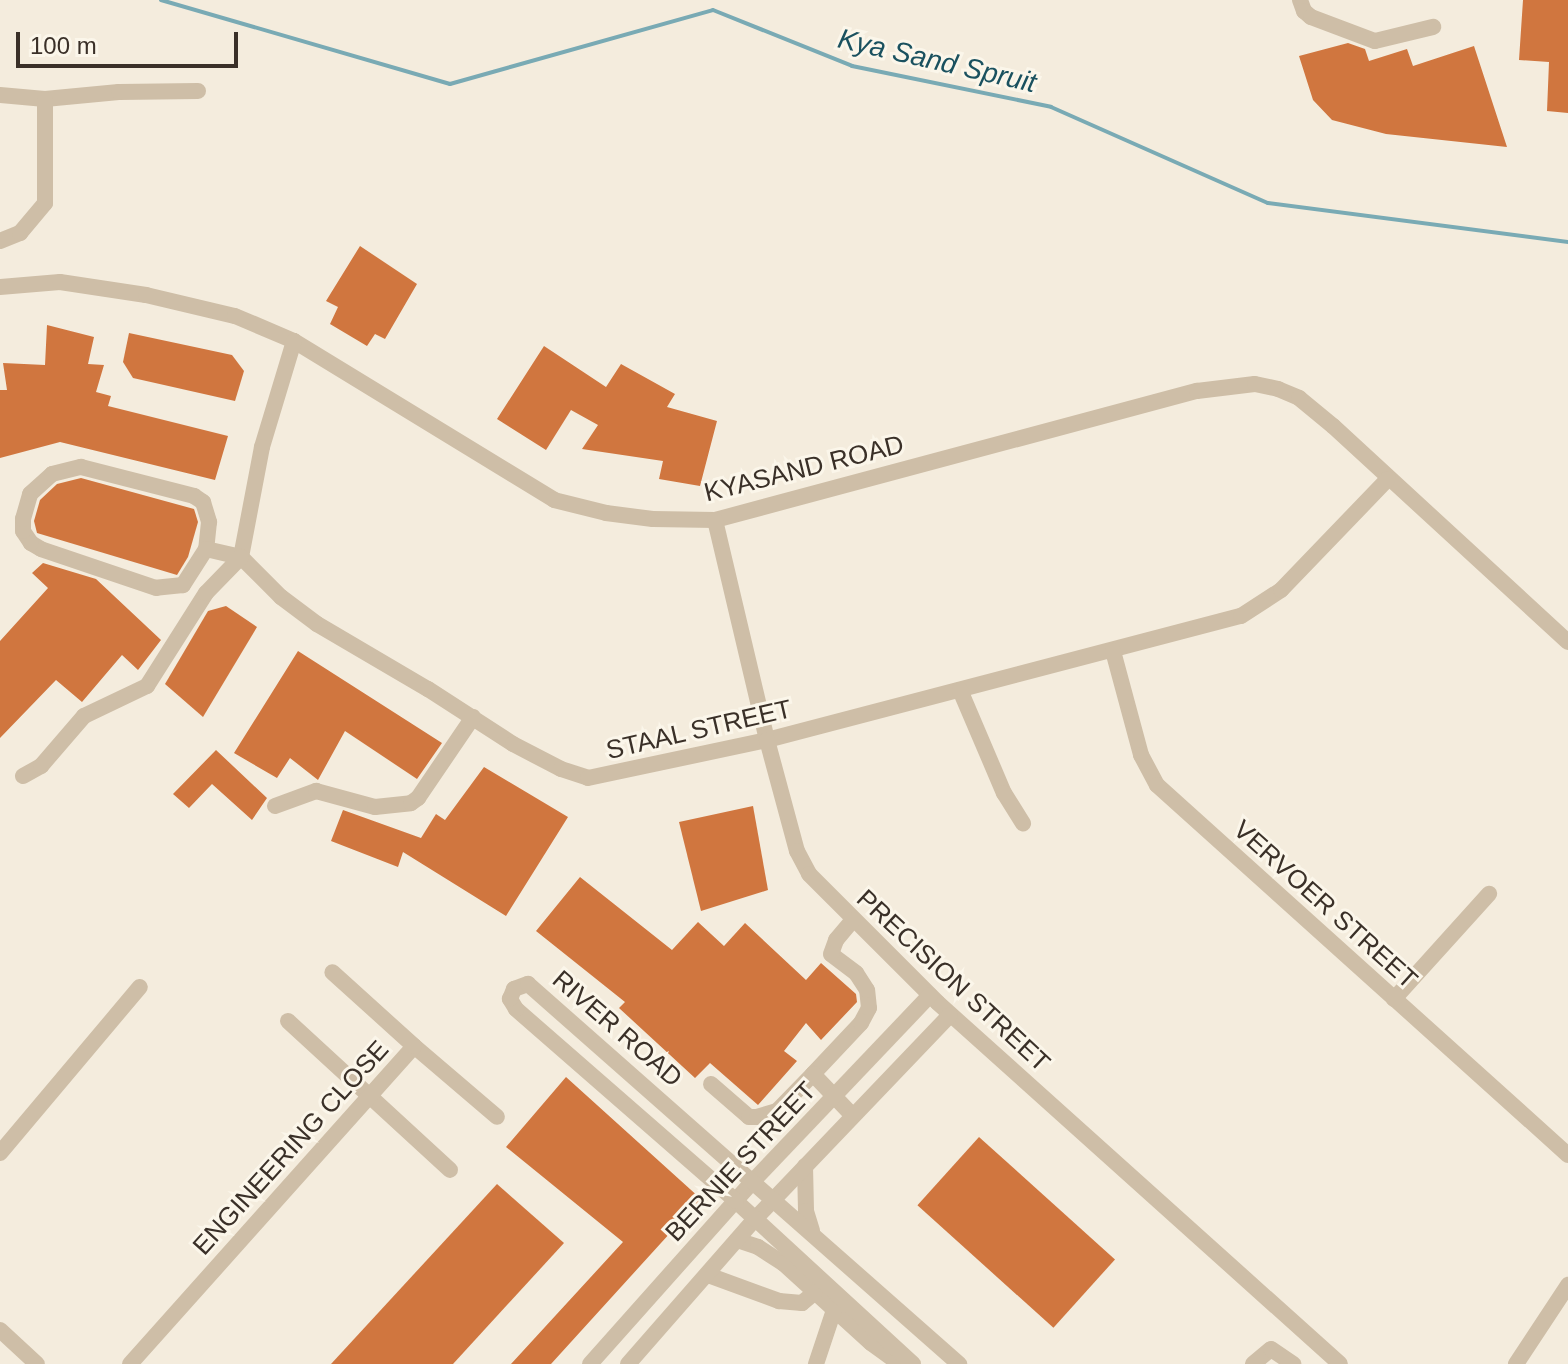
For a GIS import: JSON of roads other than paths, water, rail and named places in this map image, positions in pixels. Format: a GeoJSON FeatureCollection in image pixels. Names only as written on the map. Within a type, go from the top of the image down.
{"type":"FeatureCollection","features":[{"type":"Feature","properties":{"kind":"street"},"geometry":{"type":"LineString","coordinates":[[1300,0],[1304,11],[1311,17],[1375,41],[1433,27]]}},
{"type":"Feature","properties":{"kind":"street"},"geometry":{"type":"LineString","coordinates":[[0,95],[45,99],[119,92],[198,91]]}},
{"type":"Feature","properties":{"kind":"street"},"geometry":{"type":"LineString","coordinates":[[0,241],[20,233],[39,214],[46,199],[45,99]]}},
{"type":"Feature","properties":{"kind":"street","name":"KYASAND ROAD"},"geometry":{"type":"LineString","coordinates":[[0,287],[60,282],[146,295],[235,316],[294,341],[554,500],[606,513],[653,519],[715,520],[1197,391],[1255,384],[1299,398],[1568,642]]}},
{"type":"Feature","properties":{"kind":"street"},"geometry":{"type":"LineString","coordinates":[[23,776],[41,766],[84,716],[147,686],[206,593],[241,557],[262,447],[294,341]]}},
{"type":"Feature","properties":{"kind":"street"},"geometry":{"type":"LineString","coordinates":[[81,467],[194,496],[207,510],[206,549],[183,585],[156,588],[41,549],[23,531],[23,519],[30,494],[38,484],[66,468],[81,467]]}},
{"type":"Feature","properties":{"kind":"street","name":"STAAL STREET"},"geometry":{"type":"LineString","coordinates":[[241,557],[296,611],[537,757],[588,778],[767,740],[1241,616],[1264,603],[1300,572],[1388,479]]}},
{"type":"Feature","properties":{"kind":"street","name":"PRECISION STREET"},"geometry":{"type":"LineString","coordinates":[[715,520],[767,740],[797,851],[809,874],[950,1015],[1340,1364]]}},
{"type":"Feature","properties":{"kind":"street"},"geometry":{"type":"LineString","coordinates":[[206,549],[241,557]]}},
{"type":"Feature","properties":{"kind":"street","name":"VERVOER STREET"},"geometry":{"type":"LineString","coordinates":[[1113,651],[1141,755],[1157,785],[1568,1155]]}},
{"type":"Feature","properties":{"kind":"street"},"geometry":{"type":"LineString","coordinates":[[960,690],[1004,793],[1023,824]]}},
{"type":"Feature","properties":{"kind":"street"},"geometry":{"type":"LineString","coordinates":[[275,806],[316,791],[375,807],[411,803],[418,798],[473,717]]}},
{"type":"Feature","properties":{"kind":"street"},"geometry":{"type":"LineString","coordinates":[[1394,999],[1489,894]]}},
{"type":"Feature","properties":{"kind":"street"},"geometry":{"type":"LineString","coordinates":[[711,1084],[749,1117],[777,1111],[861,1023],[869,1008],[867,990],[856,973],[831,954],[836,940],[853,920]]}},
{"type":"Feature","properties":{"kind":"street","name":"ENGINEERING CLOSE"},"geometry":{"type":"LineString","coordinates":[[130,1364],[414,1046],[332,972]]}},
{"type":"Feature","properties":{"kind":"street","name":"RIVER ROAD"},"geometry":{"type":"LineString","coordinates":[[913,1364],[736,1201],[516,1009],[510,999],[514,989],[528,984],[754,1180],[959,1364]]}},
{"type":"Feature","properties":{"kind":"street"},"geometry":{"type":"LineString","coordinates":[[0,1153],[140,987]]}},
{"type":"Feature","properties":{"kind":"street","name":"BERNIE STREET"},"geometry":{"type":"LineString","coordinates":[[590,1364],[754,1180],[930,995]]}},
{"type":"Feature","properties":{"kind":"street","name":"BERNIE STREET"},"geometry":{"type":"LineString","coordinates":[[628,1364],[755,1219],[950,1015]]}},
{"type":"Feature","properties":{"kind":"street"},"geometry":{"type":"LineString","coordinates":[[288,1021],[450,1170]]}},
{"type":"Feature","properties":{"kind":"street"},"geometry":{"type":"LineString","coordinates":[[414,1046],[497,1117]]}},
{"type":"Feature","properties":{"kind":"street"},"geometry":{"type":"LineString","coordinates":[[813,1074],[853,1116]]}},
{"type":"Feature","properties":{"kind":"street"},"geometry":{"type":"LineString","coordinates":[[805,1166],[806,1211],[814,1234]]}},
{"type":"Feature","properties":{"kind":"street"},"geometry":{"type":"LineString","coordinates":[[737,1240],[771,1254],[900,1364]]}},
{"type":"Feature","properties":{"kind":"street"},"geometry":{"type":"LineString","coordinates":[[708,1275],[779,1301],[802,1303],[815,1292]]}},
{"type":"Feature","properties":{"kind":"street"},"geometry":{"type":"LineString","coordinates":[[1516,1364],[1568,1285]]}},
{"type":"Feature","properties":{"kind":"street"},"geometry":{"type":"LineString","coordinates":[[816,1364],[834,1310]]}},
{"type":"Feature","properties":{"kind":"street"},"geometry":{"type":"LineString","coordinates":[[0,1330],[37,1364]]}},
{"type":"Feature","properties":{"kind":"street"},"geometry":{"type":"LineString","coordinates":[[1253,1364],[1271,1349],[1293,1364]]}},
{"type":"Feature","properties":{"kind":"waterway","name":"Kya Sand Spruit"},"geometry":{"type":"LineString","coordinates":[[161,0],[450,84],[713,10],[852,66],[1051,107],[1268,203],[1568,242]]}}]}
